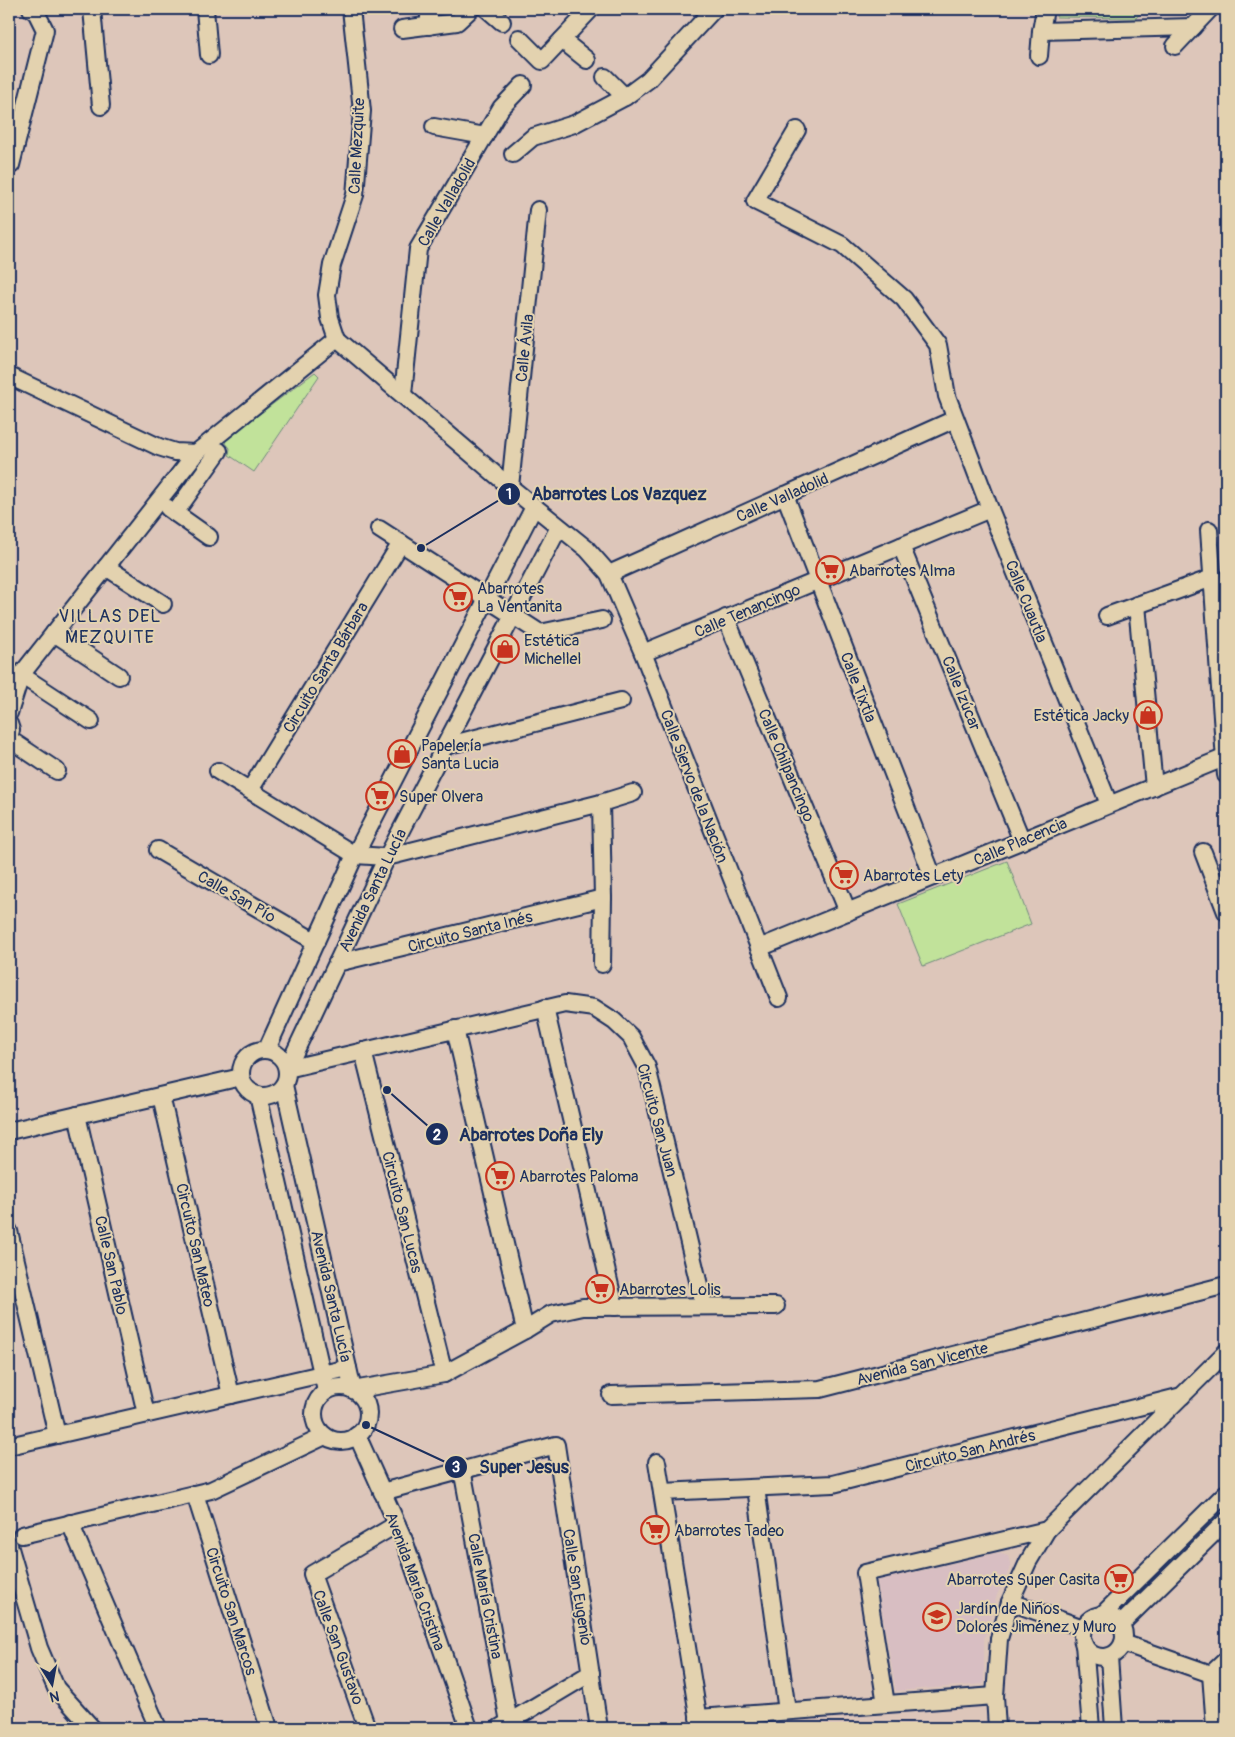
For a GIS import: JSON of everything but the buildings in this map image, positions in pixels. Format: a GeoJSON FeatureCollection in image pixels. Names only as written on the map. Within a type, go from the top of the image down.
{"type":"FeatureCollection","features":[{"type":"Feature","properties":{"kind":"street"},"geometry":{"type":"LineString","coordinates":[[9,166],[11,165],[44,30],[36,12],[31,9]]}},
{"type":"Feature","properties":{"kind":"street"},"geometry":{"type":"LineString","coordinates":[[92,9],[101,106]]}},
{"type":"Feature","properties":{"kind":"street"},"geometry":{"type":"LineString","coordinates":[[205,9],[209,55]]}},
{"type":"Feature","properties":{"kind":"street","name":"Calle Mezquite"},"geometry":{"type":"LineString","coordinates":[[337,338],[330,318],[327,295],[332,265],[355,195],[362,111],[351,9]]}},
{"type":"Feature","properties":{"kind":"street"},"geometry":{"type":"LineString","coordinates":[[428,26],[429,9]]}},
{"type":"Feature","properties":{"kind":"street"},"geometry":{"type":"LineString","coordinates":[[402,29],[457,22],[471,9]]}},
{"type":"Feature","properties":{"kind":"street"},"geometry":{"type":"LineString","coordinates":[[487,9],[502,22]]}},
{"type":"Feature","properties":{"kind":"street"},"geometry":{"type":"LineString","coordinates":[[519,38],[542,61],[591,9]]}},
{"type":"Feature","properties":{"kind":"street"},"geometry":{"type":"LineString","coordinates":[[513,154],[532,137],[574,124],[625,96],[648,80],[714,9]]}},
{"type":"Feature","properties":{"kind":"street"},"geometry":{"type":"LineString","coordinates":[[1039,56],[1040,31],[1045,9]]}},
{"type":"Feature","properties":{"kind":"street"},"geometry":{"type":"LineString","coordinates":[[1175,46],[1210,9]]}},
{"type":"Feature","properties":{"kind":"street"},"geometry":{"type":"LineString","coordinates":[[1040,31],[1193,27]]}},
{"type":"Feature","properties":{"kind":"street"},"geometry":{"type":"LineString","coordinates":[[562,40],[587,60]]}},
{"type":"Feature","properties":{"kind":"street"},"geometry":{"type":"LineString","coordinates":[[604,77],[625,96]]}},
{"type":"Feature","properties":{"kind":"street","name":"Calle Valladolid"},"geometry":{"type":"LineString","coordinates":[[403,394],[418,249],[501,108],[524,85]]}},
{"type":"Feature","properties":{"kind":"street"},"geometry":{"type":"LineString","coordinates":[[434,126],[485,136]]}},
{"type":"Feature","properties":{"kind":"street","name":"Calle Cuautla"},"geometry":{"type":"LineString","coordinates":[[797,130],[755,201],[842,245],[904,299],[938,345],[946,396],[1109,804]]}},
{"type":"Feature","properties":{"kind":"street","name":"Calle Ávila"},"geometry":{"type":"LineString","coordinates":[[510,487],[538,210]]}},
{"type":"Feature","properties":{"kind":"street"},"geometry":{"type":"LineString","coordinates":[[9,713],[21,675],[196,453],[337,338]]}},
{"type":"Feature","properties":{"kind":"street","name":"Calle Siervo de la Nación"},"geometry":{"type":"LineString","coordinates":[[337,338],[510,487],[587,549],[609,574],[643,653],[779,998]]}},
{"type":"Feature","properties":{"kind":"street"},"geometry":{"type":"LineString","coordinates":[[9,376],[159,447],[175,452],[196,453]]}},
{"type":"Feature","properties":{"kind":"street","name":"Calle Valladolid"},"geometry":{"type":"LineString","coordinates":[[609,574],[955,419]]}},
{"type":"Feature","properties":{"kind":"street"},"geometry":{"type":"LineString","coordinates":[[175,513],[219,451]]}},
{"type":"Feature","properties":{"kind":"street","name":"Calle Tixtla"},"geometry":{"type":"LineString","coordinates":[[785,496],[933,877]]}},
{"type":"Feature","properties":{"kind":"street"},"geometry":{"type":"LineString","coordinates":[[157,502],[209,537]]}},
{"type":"Feature","properties":{"kind":"street","name":"Avenida Santa Lucía"},"geometry":{"type":"LineString","coordinates":[[267,1049],[355,855],[534,507]]}},
{"type":"Feature","properties":{"kind":"street","name":"Calle Tenancingo"},"geometry":{"type":"LineString","coordinates":[[643,653],[990,509]]}},
{"type":"Feature","properties":{"kind":"street","name":"Avenida Santa Lucía"},"geometry":{"type":"LineString","coordinates":[[352,1390],[286,1077],[387,857],[559,527]]}},
{"type":"Feature","properties":{"kind":"street"},"geometry":{"type":"LineString","coordinates":[[379,529],[540,633],[602,620]]}},
{"type":"Feature","properties":{"kind":"street"},"geometry":{"type":"LineString","coordinates":[[1208,530],[1226,775]]}},
{"type":"Feature","properties":{"kind":"street","name":"Circuito Santa Bárbara"},"geometry":{"type":"LineString","coordinates":[[250,790],[401,543]]}},
{"type":"Feature","properties":{"kind":"street","name":"Calle Izúcar"},"geometry":{"type":"LineString","coordinates":[[901,546],[1022,840]]}},
{"type":"Feature","properties":{"kind":"street"},"geometry":{"type":"LineString","coordinates":[[106,567],[163,604]]}},
{"type":"Feature","properties":{"kind":"street"},"geometry":{"type":"LineString","coordinates":[[1107,616],[1212,578]]}},
{"type":"Feature","properties":{"kind":"street"},"geometry":{"type":"LineString","coordinates":[[1138,605],[1154,787]]}},
{"type":"Feature","properties":{"kind":"street","name":"Calle Chilpancingo"},"geometry":{"type":"LineString","coordinates":[[726,618],[848,912]]}},
{"type":"Feature","properties":{"kind":"street"},"geometry":{"type":"LineString","coordinates":[[54,633],[119,676]]}},
{"type":"Feature","properties":{"kind":"street"},"geometry":{"type":"LineString","coordinates":[[21,675],[91,721]]}},
{"type":"Feature","properties":{"kind":"street"},"geometry":{"type":"LineString","coordinates":[[444,746],[621,701]]}},
{"type":"Feature","properties":{"kind":"street"},"geometry":{"type":"LineString","coordinates":[[9,724],[11,730],[9,738],[58,771]]}},
{"type":"Feature","properties":{"kind":"street","name":"Calle Placencia"},"geometry":{"type":"LineString","coordinates":[[759,948],[1225,757]]}},
{"type":"Feature","properties":{"kind":"street"},"geometry":{"type":"LineString","coordinates":[[218,771],[355,855],[387,857],[601,804],[634,793]]}},
{"type":"Feature","properties":{"kind":"street"},"geometry":{"type":"LineString","coordinates":[[601,804],[602,964]]}},
{"type":"Feature","properties":{"kind":"street","name":"Calle San Pío"},"geometry":{"type":"LineString","coordinates":[[158,850],[316,942]]}},
{"type":"Feature","properties":{"kind":"street"},"geometry":{"type":"LineString","coordinates":[[1203,852],[1222,889],[1226,912]]}},
{"type":"Feature","properties":{"kind":"street","name":"Circuito Santa Inés"},"geometry":{"type":"LineString","coordinates":[[337,963],[603,898]]}},
{"type":"Feature","properties":{"kind":"street","name":"Circuito San Juan"},"geometry":{"type":"LineString","coordinates":[[546,1008],[565,1004],[594,1008],[625,1031],[641,1054],[647,1067],[704,1306]]}},
{"type":"Feature","properties":{"kind":"street"},"geometry":{"type":"LineString","coordinates":[[286,1077],[283,1059],[276,1052],[267,1049],[256,1051],[246,1057],[241,1066],[241,1077],[247,1089],[258,1095],[273,1094],[286,1077],[363,1051],[546,1008],[615,1307]]}},
{"type":"Feature","properties":{"kind":"street"},"geometry":{"type":"LineString","coordinates":[[455,1029],[525,1330]]}},
{"type":"Feature","properties":{"kind":"street","name":"Circuito San Lucas"},"geometry":{"type":"LineString","coordinates":[[363,1051],[444,1374]]}},
{"type":"Feature","properties":{"kind":"street"},"geometry":{"type":"LineString","coordinates":[[9,1131],[241,1077]]}},
{"type":"Feature","properties":{"kind":"street","name":"Avenida Santa Lucía"},"geometry":{"type":"LineString","coordinates":[[258,1095],[326,1391]]}},
{"type":"Feature","properties":{"kind":"street","name":"Circuito San Mateo"},"geometry":{"type":"LineString","coordinates":[[161,1096],[231,1395]]}},
{"type":"Feature","properties":{"kind":"street","name":"Calle San Pablo"},"geometry":{"type":"LineString","coordinates":[[78,1115],[146,1414]]}},
{"type":"Feature","properties":{"kind":"street"},"geometry":{"type":"LineString","coordinates":[[9,1231],[57,1435]]}},
{"type":"Feature","properties":{"kind":"street"},"geometry":{"type":"LineString","coordinates":[[291,1238],[318,1232]]}},
{"type":"Feature","properties":{"kind":"street","name":"Avenida San Vicente"},"geometry":{"type":"LineString","coordinates":[[611,1395],[820,1389],[1226,1285]]}},
{"type":"Feature","properties":{"kind":"street"},"geometry":{"type":"LineString","coordinates":[[352,1390],[444,1374],[551,1314],[583,1307],[776,1306]]}},
{"type":"Feature","properties":{"kind":"street"},"geometry":{"type":"LineString","coordinates":[[997,1728],[994,1696],[999,1638],[1010,1602],[1028,1562],[1047,1530],[1226,1352]]}},
{"type":"Feature","properties":{"kind":"street"},"geometry":{"type":"LineString","coordinates":[[9,1446],[348,1368]]}},
{"type":"Feature","properties":{"kind":"street"},"geometry":{"type":"LineString","coordinates":[[344,1387],[352,1390],[365,1403],[368,1412],[367,1421],[363,1429],[350,1440],[332,1440],[318,1430],[314,1414],[315,1405],[326,1391],[344,1387]]}},
{"type":"Feature","properties":{"kind":"street","name":"Circuito San Andrés"},"geometry":{"type":"LineString","coordinates":[[662,1492],[833,1484],[1182,1396]]}},
{"type":"Feature","properties":{"kind":"street","name":"Avenida María Cristina"},"geometry":{"type":"LineString","coordinates":[[357,1435],[404,1540],[469,1728]]}},
{"type":"Feature","properties":{"kind":"street"},"geometry":{"type":"LineString","coordinates":[[22,1535],[211,1490],[325,1436]]}},
{"type":"Feature","properties":{"kind":"street","name":"Calle San Eugenio"},"geometry":{"type":"LineString","coordinates":[[462,1469],[556,1446],[599,1728]]}},
{"type":"Feature","properties":{"kind":"street"},"geometry":{"type":"LineString","coordinates":[[657,1462],[699,1723],[787,1711],[994,1696]]}},
{"type":"Feature","properties":{"kind":"street"},"geometry":{"type":"LineString","coordinates":[[382,1492],[462,1469]]}},
{"type":"Feature","properties":{"kind":"street","name":"Calle María Cristina"},"geometry":{"type":"LineString","coordinates":[[462,1469],[504,1725]]}},
{"type":"Feature","properties":{"kind":"street"},"geometry":{"type":"LineString","coordinates":[[756,1488],[787,1711]]}},
{"type":"Feature","properties":{"kind":"street"},"geometry":{"type":"LineString","coordinates":[[1091,1728],[1084,1636],[1091,1619],[1102,1615],[1226,1493]]}},
{"type":"Feature","properties":{"kind":"street","name":"Circuito San Marcos"},"geometry":{"type":"LineString","coordinates":[[195,1494],[269,1728]]}},
{"type":"Feature","properties":{"kind":"street"},"geometry":{"type":"LineString","coordinates":[[1121,1624],[1226,1521]]}},
{"type":"Feature","properties":{"kind":"street"},"geometry":{"type":"LineString","coordinates":[[70,1523],[158,1728]]}},
{"type":"Feature","properties":{"kind":"street","name":"Calle San Gustavo"},"geometry":{"type":"LineString","coordinates":[[367,1728],[312,1574],[396,1524]]}},
{"type":"Feature","properties":{"kind":"street"},"geometry":{"type":"LineString","coordinates":[[886,1704],[865,1573],[1047,1530]]}},
{"type":"Feature","properties":{"kind":"street"},"geometry":{"type":"LineString","coordinates":[[9,1545],[39,1648],[56,1688],[92,1728]]}},
{"type":"Feature","properties":{"kind":"street"},"geometry":{"type":"LineString","coordinates":[[1010,1602],[1084,1636]]}},
{"type":"Feature","properties":{"kind":"street"},"geometry":{"type":"LineString","coordinates":[[1084,1636],[1085,1648],[1096,1656],[1109,1657],[1117,1652],[1124,1643],[1124,1630],[1121,1624],[1110,1616],[1102,1615]]}},
{"type":"Feature","properties":{"kind":"street"},"geometry":{"type":"LineString","coordinates":[[1124,1643],[1219,1674]]}},
{"type":"Feature","properties":{"kind":"street"},"geometry":{"type":"LineString","coordinates":[[1109,1657],[1114,1728]]}},
{"type":"Feature","properties":{"kind":"street"},"geometry":{"type":"LineString","coordinates":[[1216,1728],[1219,1674],[1226,1660]]}},
{"type":"Feature","properties":{"kind":"street"},"geometry":{"type":"LineString","coordinates":[[504,1725],[591,1673]]}},
{"type":"Feature","properties":{"kind":"shaded area","name":"Jardín de Niños Dolores Jiménez y Muro"},"geometry":{"type":"Polygon","coordinates":[[[997,1553],[1008,1556],[1011,1566],[997,1595],[984,1640],[984,1684],[896,1691],[877,1581],[997,1553]]]}},
{"type":"Feature","properties":{"kind":"green space"},"geometry":{"type":"Polygon","coordinates":[[[1057,9],[1144,9],[1136,18],[1056,17],[1057,9]]]}},
{"type":"Feature","properties":{"kind":"green space"},"geometry":{"type":"Polygon","coordinates":[[[315,372],[319,376],[254,472],[229,455],[230,448],[224,441],[315,372]]]}},
{"type":"Feature","properties":{"kind":"green space"},"geometry":{"type":"Polygon","coordinates":[[[1007,861],[1031,924],[923,966],[898,904],[1007,861]]]}},
{"type":"Feature","properties":{"kind":"place","name":"Abarrotes Los Vazquez"},"geometry":{"type":"Point","coordinates":[421,548]}},
{"type":"Feature","properties":{"kind":"place","name":"Abarrotes Alma"},"geometry":{"type":"Point","coordinates":[830,570]}},
{"type":"Feature","properties":{"kind":"place","name":"Abarrotes La Ventanita"},"geometry":{"type":"Point","coordinates":[458,597]}},
{"type":"Feature","properties":{"kind":"place","name":"Estética Michellel"},"geometry":{"type":"Point","coordinates":[505,649]}},
{"type":"Feature","properties":{"kind":"place","name":"Estética Jacky"},"geometry":{"type":"Point","coordinates":[1148,715]}},
{"type":"Feature","properties":{"kind":"place","name":"Papelería Santa Lucia"},"geometry":{"type":"Point","coordinates":[402,754]}},
{"type":"Feature","properties":{"kind":"place","name":"Super Olvera"},"geometry":{"type":"Point","coordinates":[380,796]}},
{"type":"Feature","properties":{"kind":"place","name":"Abarrotes Lety"},"geometry":{"type":"Point","coordinates":[844,875]}},
{"type":"Feature","properties":{"kind":"place","name":"Abarrotes Doña Ely"},"geometry":{"type":"Point","coordinates":[387,1090]}},
{"type":"Feature","properties":{"kind":"place","name":"Abarrotes Paloma"},"geometry":{"type":"Point","coordinates":[500,1176]}},
{"type":"Feature","properties":{"kind":"place","name":"Abarrotes Lolis"},"geometry":{"type":"Point","coordinates":[600,1289]}},
{"type":"Feature","properties":{"kind":"place","name":"Super Jesus"},"geometry":{"type":"Point","coordinates":[366,1425]}},
{"type":"Feature","properties":{"kind":"place","name":"Abarrotes Tadeo"},"geometry":{"type":"Point","coordinates":[655,1530]}},
{"type":"Feature","properties":{"kind":"place","name":"Abarrotes Super Casita"},"geometry":{"type":"Point","coordinates":[1119,1579]}},
{"type":"Feature","properties":{"kind":"place","name":"Jardín de Niños Dolores Jiménez y Muro"},"geometry":{"type":"Point","coordinates":[937,1617]}},
{"type":"Feature","properties":{"kind":"district","name":"VILLAS DEL MEZQUITE"},"geometry":{"type":"Point","coordinates":[110,626]}}]}
